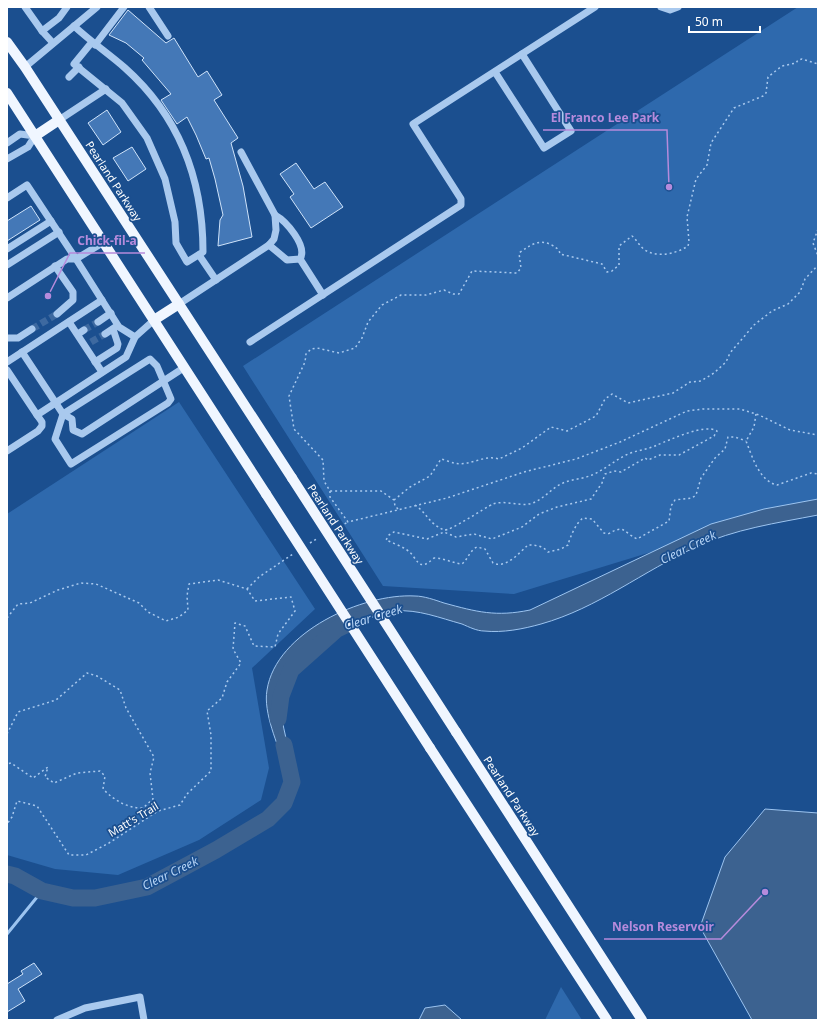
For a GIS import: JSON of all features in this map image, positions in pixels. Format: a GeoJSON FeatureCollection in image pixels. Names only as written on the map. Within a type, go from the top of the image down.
{"type":"FeatureCollection","features":[{"type":"Feature","properties":{"kind":"main road","name":"Pearland Parkway"},"geometry":{"type":"LineString","coordinates":[[7,42],[25,67],[292,478],[642,1020]]}},
{"type":"Feature","properties":{"kind":"main road"},"geometry":{"type":"LineString","coordinates":[[7,93],[607,1020]]}},
{"type":"Feature","properties":{"kind":"main road"},"geometry":{"type":"LineString","coordinates":[[35,136],[59,120]]}},
{"type":"Feature","properties":{"kind":"main road"},"geometry":{"type":"LineString","coordinates":[[154,320],[179,304]]}},
{"type":"Feature","properties":{"kind":"street"},"geometry":{"type":"LineString","coordinates":[[25,7],[42,31],[53,43]]}},
{"type":"Feature","properties":{"kind":"street"},"geometry":{"type":"LineString","coordinates":[[42,31],[58,18],[67,7]]}},
{"type":"Feature","properties":{"kind":"street"},"geometry":{"type":"LineString","coordinates":[[25,67],[97,7]]}},
{"type":"Feature","properties":{"kind":"street"},"geometry":{"type":"LineString","coordinates":[[74,26],[93,43],[126,69],[151,95],[178,136],[192,172],[202,210],[203,252],[188,262],[176,243],[175,222],[170,198],[155,155],[147,138],[122,103],[74,64],[93,43],[124,7]]}},
{"type":"Feature","properties":{"kind":"street"},"geometry":{"type":"LineString","coordinates":[[149,7],[168,36]]}},
{"type":"Feature","properties":{"kind":"street"},"geometry":{"type":"LineString","coordinates":[[250,342],[461,205],[461,199],[413,124],[595,7]]}},
{"type":"Feature","properties":{"kind":"street"},"geometry":{"type":"LineString","coordinates":[[661,7],[670,10],[678,7]]}},
{"type":"Feature","properties":{"kind":"street"},"geometry":{"type":"LineString","coordinates":[[495,72],[544,148],[571,131],[522,54]]}},
{"type":"Feature","properties":{"kind":"street"},"geometry":{"type":"LineString","coordinates":[[69,78],[79,67]]}},
{"type":"Feature","properties":{"kind":"street"},"geometry":{"type":"LineString","coordinates":[[59,120],[106,89]]}},
{"type":"Feature","properties":{"kind":"street"},"geometry":{"type":"LineString","coordinates":[[7,143],[20,134],[35,136],[28,147],[7,159]]}},
{"type":"Feature","properties":{"kind":"street"},"geometry":{"type":"LineString","coordinates":[[179,304],[269,245],[274,239],[276,230],[275,214],[242,152]]}},
{"type":"Feature","properties":{"kind":"street"},"geometry":{"type":"LineString","coordinates":[[7,198],[27,185],[59,232],[110,313],[116,327],[117,348],[95,362]]}},
{"type":"Feature","properties":{"kind":"street"},"geometry":{"type":"LineString","coordinates":[[275,214],[285,220],[303,249],[300,259]]}},
{"type":"Feature","properties":{"kind":"street"},"geometry":{"type":"LineString","coordinates":[[7,248],[51,221]]}},
{"type":"Feature","properties":{"kind":"street"},"geometry":{"type":"LineString","coordinates":[[7,265],[59,232]]}},
{"type":"Feature","properties":{"kind":"street"},"geometry":{"type":"LineString","coordinates":[[7,298],[67,259],[76,259],[104,242]]}},
{"type":"Feature","properties":{"kind":"street"},"geometry":{"type":"LineString","coordinates":[[269,245],[287,260],[300,259]]}},
{"type":"Feature","properties":{"kind":"street"},"geometry":{"type":"LineString","coordinates":[[199,255],[216,280]]}},
{"type":"Feature","properties":{"kind":"street"},"geometry":{"type":"LineString","coordinates":[[300,259],[323,294]]}},
{"type":"Feature","properties":{"kind":"street"},"geometry":{"type":"LineString","coordinates":[[55,266],[73,292],[73,300],[57,314]]}},
{"type":"Feature","properties":{"kind":"street"},"geometry":{"type":"LineString","coordinates":[[7,362],[102,300]]}},
{"type":"Feature","properties":{"kind":"street"},"geometry":{"type":"LineString","coordinates":[[98,322],[110,313]]}},
{"type":"Feature","properties":{"kind":"street"},"geometry":{"type":"LineString","coordinates":[[37,415],[126,357],[135,338],[154,320]]}},
{"type":"Feature","properties":{"kind":"street"},"geometry":{"type":"LineString","coordinates":[[69,322],[88,344],[95,362],[102,372]]}},
{"type":"Feature","properties":{"kind":"street"},"geometry":{"type":"LineString","coordinates":[[116,327],[135,338]]}},
{"type":"Feature","properties":{"kind":"street"},"geometry":{"type":"LineString","coordinates":[[105,334],[116,327]]}},
{"type":"Feature","properties":{"kind":"street"},"geometry":{"type":"LineString","coordinates":[[7,338],[18,338],[32,329]]}},
{"type":"Feature","properties":{"kind":"street"},"geometry":{"type":"LineString","coordinates":[[78,334],[84,330]]}},
{"type":"Feature","properties":{"kind":"street"},"geometry":{"type":"LineString","coordinates":[[22,352],[63,414],[72,419],[73,430],[82,434],[185,367]]}},
{"type":"Feature","properties":{"kind":"street"},"geometry":{"type":"LineString","coordinates":[[150,359],[154,361],[170,399],[168,403],[71,464],[55,439],[63,414],[150,359]]}},
{"type":"Feature","properties":{"kind":"street"},"geometry":{"type":"LineString","coordinates":[[7,370],[42,422],[42,426],[38,431],[7,451]]}},
{"type":"Feature","properties":{"kind":"street"},"geometry":{"type":"LineString","coordinates":[[57,1020],[85,1008],[140,997],[144,1020]]}},
{"type":"Feature","properties":{"kind":"path"},"geometry":{"type":"LineString","coordinates":[[818,64],[802,59],[798,60],[796,63],[782,66],[768,77],[766,93],[763,96],[734,108],[711,143],[707,165],[696,179],[687,217],[689,242],[688,246],[682,250],[660,255],[643,249],[637,240],[632,236],[619,246],[619,264],[612,271],[608,272],[602,264],[560,254],[559,250],[551,244],[539,242],[529,246],[519,253],[521,268],[517,273],[472,271],[459,294],[453,294],[444,290],[426,295],[401,295],[382,305],[368,322],[362,338],[356,348],[339,352],[318,348],[311,349],[306,354],[305,362],[289,396],[294,428],[323,460],[324,481],[330,491],[330,498],[348,522],[447,498],[524,472],[576,459],[620,442],[687,412],[704,409],[737,409],[756,414],[790,430],[818,435]]}},
{"type":"Feature","properties":{"kind":"path"},"geometry":{"type":"LineString","coordinates":[[818,229],[813,243],[818,256]]}},
{"type":"Feature","properties":{"kind":"path"},"geometry":{"type":"LineString","coordinates":[[394,500],[410,487],[430,476],[441,459],[454,464],[474,462],[492,457],[499,459],[522,448],[551,427],[567,431],[596,416],[605,399],[612,394],[628,403],[673,393],[690,382],[701,381],[714,373],[726,362],[730,354],[762,318],[788,304],[800,292],[805,279],[818,265]]}},
{"type":"Feature","properties":{"kind":"path"},"geometry":{"type":"LineString","coordinates":[[746,441],[754,427],[756,414]]}},
{"type":"Feature","properties":{"kind":"path"},"geometry":{"type":"LineString","coordinates":[[415,505],[421,509],[430,523],[444,530],[448,530],[459,522],[474,517],[487,507],[496,503],[530,504],[541,499],[562,483],[591,475],[626,455],[704,429],[713,428],[717,431],[714,436],[679,455],[660,455],[648,460],[645,458],[621,472],[614,471],[605,474],[602,483],[590,499],[558,507],[539,514],[522,528],[492,539],[474,534],[456,537],[444,532],[427,539],[394,532],[389,535],[386,540],[409,550],[417,563],[421,564],[428,564],[434,558],[439,558],[451,563],[462,564],[466,561],[473,548],[477,546],[485,549],[493,563],[499,565],[514,558],[528,545],[534,545],[545,549],[548,552],[568,546],[572,533],[576,530],[579,521],[583,518],[592,519],[604,533],[608,534],[617,529],[623,529],[637,539],[669,521],[671,506],[675,500],[692,498],[696,495],[701,478],[715,458],[726,449],[725,444],[728,437],[734,437],[746,441],[757,467],[769,482],[777,485],[811,473],[818,474]]}},
{"type":"Feature","properties":{"kind":"path"},"geometry":{"type":"LineString","coordinates":[[330,491],[380,491],[394,500],[395,506],[398,509]]}},
{"type":"Feature","properties":{"kind":"path","name":"Matt's Trail"},"geometry":{"type":"LineString","coordinates":[[7,618],[18,604],[30,603],[58,590],[81,583],[96,584],[139,603],[148,612],[166,621],[179,617],[188,610],[187,596],[189,584],[218,580],[247,589],[255,601],[291,597],[295,612],[278,634],[275,647],[254,646],[245,626],[235,623],[233,649],[241,663],[227,682],[222,698],[207,711],[211,735],[211,771],[187,794],[180,805],[158,811],[109,843],[86,855],[69,855],[37,806],[17,801],[12,817],[7,824]]}},
{"type":"Feature","properties":{"kind":"path","name":"Matt's Trail"},"geometry":{"type":"LineString","coordinates":[[7,734],[18,712],[56,700],[87,673],[97,676],[120,690],[126,708],[154,757],[150,773],[153,799],[143,808],[131,808],[103,789],[105,776],[100,771],[77,773],[54,783],[45,777],[48,767],[33,778],[11,763],[7,764]]}},
{"type":"Feature","properties":{"kind":"shaded area"},"geometry":{"type":"Polygon","coordinates":[[[798,7],[818,7],[818,510],[723,530],[514,594],[383,586],[243,366],[798,7]]]}},
{"type":"Feature","properties":{"kind":"shaded area"},"geometry":{"type":"Polygon","coordinates":[[[179,402],[315,609],[252,668],[269,768],[261,800],[199,840],[118,875],[55,869],[7,855],[7,514],[179,402]]]}},
{"type":"Feature","properties":{"kind":"shaded area"},"geometry":{"type":"Polygon","coordinates":[[[561,987],[582,1020],[545,1020],[561,987]]]}},
{"type":"Feature","properties":{"kind":"water"},"geometry":{"type":"Polygon","coordinates":[[[818,499],[818,515],[756,527],[710,541],[676,557],[582,609],[541,624],[506,631],[481,631],[429,614],[412,611],[395,611],[363,620],[332,632],[303,650],[284,674],[280,688],[280,707],[292,769],[285,766],[269,719],[266,699],[267,690],[274,669],[287,650],[304,634],[325,620],[348,609],[371,601],[394,597],[415,596],[430,598],[467,609],[497,613],[530,610],[711,524],[764,509],[818,499]]]}},
{"type":"Feature","properties":{"kind":"water"},"geometry":{"type":"Polygon","coordinates":[[[765,809],[818,813],[818,1020],[752,1020],[700,927],[725,857],[765,809]]]}},
{"type":"Feature","properties":{"kind":"water"},"geometry":{"type":"Polygon","coordinates":[[[445,1005],[462,1020],[419,1020],[425,1008],[445,1005]]]}},
{"type":"Feature","properties":{"kind":"building"},"geometry":{"type":"Polygon","coordinates":[[[128,10],[166,43],[174,38],[198,77],[207,71],[222,95],[214,100],[238,138],[231,143],[243,186],[252,237],[218,246],[220,220],[223,215],[209,158],[206,159],[187,117],[177,124],[161,100],[171,94],[142,60],[144,58],[126,43],[109,35],[128,10]]]}},
{"type":"Feature","properties":{"kind":"building"},"geometry":{"type":"Polygon","coordinates":[[[107,110],[121,132],[103,145],[88,123],[107,110]]]}},
{"type":"Feature","properties":{"kind":"building"},"geometry":{"type":"Polygon","coordinates":[[[132,147],[146,169],[128,181],[113,158],[132,147]]]}},
{"type":"Feature","properties":{"kind":"building"},"geometry":{"type":"Polygon","coordinates":[[[296,163],[314,189],[325,182],[343,207],[311,228],[290,197],[294,194],[280,174],[296,163]]]}},
{"type":"Feature","properties":{"kind":"building"},"geometry":{"type":"Polygon","coordinates":[[[31,206],[40,220],[7,241],[7,221],[31,206]]]}},
{"type":"Feature","properties":{"kind":"building"},"geometry":{"type":"Polygon","coordinates":[[[34,963],[42,974],[18,989],[25,1001],[7,1012],[7,984],[23,974],[21,971],[34,963]]]}},
{"type":"Feature","properties":{"kind":"waterway","name":"Clear Creek"},"geometry":{"type":"LineString","coordinates":[[278,719],[281,696],[291,670],[337,629],[356,620]]}},
{"type":"Feature","properties":{"kind":"waterway","name":"Clear Creek"},"geometry":{"type":"LineString","coordinates":[[7,874],[15,876],[42,891],[73,898],[95,898],[147,887],[216,850],[268,819],[284,803],[292,782],[284,745]]}},
{"type":"Feature","properties":{"kind":"waterway"},"geometry":{"type":"LineString","coordinates":[[7,934],[42,891]]}},
{"type":"Feature","properties":{"kind":"tunnel"},"geometry":{"type":"LineString","coordinates":[[32,329],[57,314]]}},
{"type":"Feature","properties":{"kind":"tunnel"},"geometry":{"type":"LineString","coordinates":[[84,330],[98,322]]}},
{"type":"Feature","properties":{"kind":"tunnel"},"geometry":{"type":"LineString","coordinates":[[91,342],[105,334]]}},
{"type":"Feature","properties":{"kind":"place","name":"El Franco Lee Park"},"geometry":{"type":"Point","coordinates":[669,187]}},
{"type":"Feature","properties":{"kind":"place","name":"Chick-fil-a"},"geometry":{"type":"Point","coordinates":[48,296]}},
{"type":"Feature","properties":{"kind":"place","name":"Nelson Reservoir"},"geometry":{"type":"Point","coordinates":[765,892]}}]}
